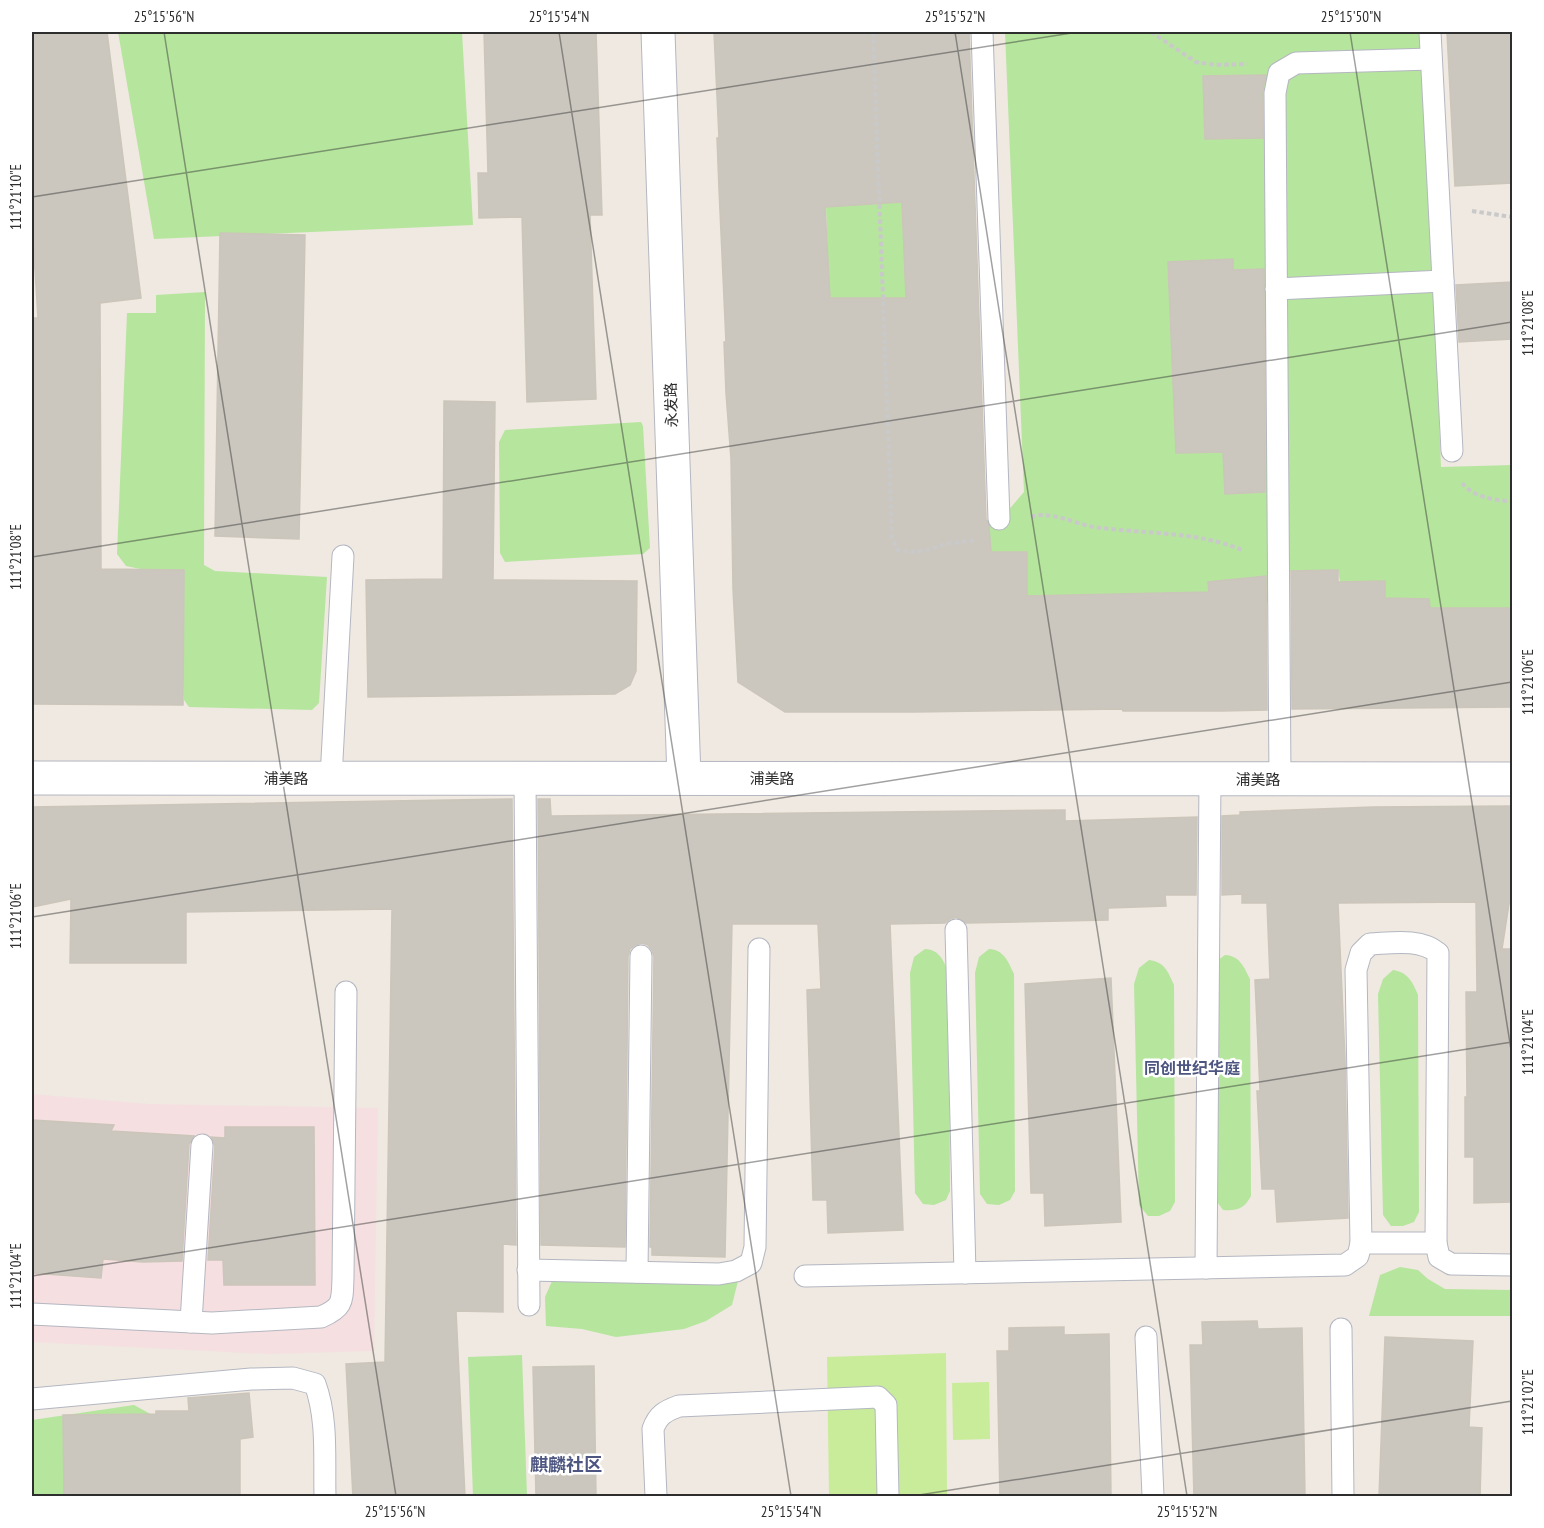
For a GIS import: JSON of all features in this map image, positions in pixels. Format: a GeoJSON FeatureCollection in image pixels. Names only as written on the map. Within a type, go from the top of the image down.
{"type":"FeatureCollection","features":[{"type":"Feature","properties":{"kind":"street","name":"永发路"},"geometry":{"type":"LineString","coordinates":[[658,32],[684,778]]}},
{"type":"Feature","properties":{"kind":"street","name":"浦美路"},"geometry":{"type":"LineString","coordinates":[[32,778],[1512,779]]}},
{"type":"Feature","properties":{"kind":"lane"},"geometry":{"type":"LineString","coordinates":[[982,32],[999,524]]}},
{"type":"Feature","properties":{"kind":"lane"},"geometry":{"type":"LineString","coordinates":[[1430,32],[1452,451]]}},
{"type":"Feature","properties":{"kind":"lane"},"geometry":{"type":"LineString","coordinates":[[1280,779],[1275,93],[1279,73],[1296,63],[1431,59]]}},
{"type":"Feature","properties":{"kind":"lane"},"geometry":{"type":"LineString","coordinates":[[1276,289],[1443,281]]}},
{"type":"Feature","properties":{"kind":"lane"},"geometry":{"type":"LineString","coordinates":[[331,778],[343,556]]}},
{"type":"Feature","properties":{"kind":"lane"},"geometry":{"type":"LineString","coordinates":[[525,778],[529,1305]]}},
{"type":"Feature","properties":{"kind":"lane"},"geometry":{"type":"LineString","coordinates":[[1206,1269],[1210,778]]}},
{"type":"Feature","properties":{"kind":"lane"},"geometry":{"type":"LineString","coordinates":[[956,930],[965,1273]]}},
{"type":"Feature","properties":{"kind":"lane"},"geometry":{"type":"LineString","coordinates":[[805,1276],[1345,1265],[1358,1256],[1361,1243],[1356,970],[1361,952],[1370,944],[1404,942],[1430,946],[1438,953],[1436,1243],[1439,1257],[1451,1264],[1512,1266]]}},
{"type":"Feature","properties":{"kind":"lane"},"geometry":{"type":"LineString","coordinates":[[528,1270],[719,1274],[736,1271],[751,1263],[754,1247],[759,949]]}},
{"type":"Feature","properties":{"kind":"lane"},"geometry":{"type":"LineString","coordinates":[[637,1272],[641,956]]}},
{"type":"Feature","properties":{"kind":"lane"},"geometry":{"type":"LineString","coordinates":[[32,1314],[212,1323],[321,1317],[334,1311],[342,1299],[346,992]]}},
{"type":"Feature","properties":{"kind":"lane"},"geometry":{"type":"LineString","coordinates":[[191,1322],[202,1145]]}},
{"type":"Feature","properties":{"kind":"lane"},"geometry":{"type":"LineString","coordinates":[[1361,1243],[1436,1243]]}},
{"type":"Feature","properties":{"kind":"lane"},"geometry":{"type":"LineString","coordinates":[[1341,1329],[1343,1497]]}},
{"type":"Feature","properties":{"kind":"lane"},"geometry":{"type":"LineString","coordinates":[[1146,1338],[1153,1497]]}},
{"type":"Feature","properties":{"kind":"lane"},"geometry":{"type":"LineString","coordinates":[[32,1399],[251,1380],[293,1378],[315,1384],[320,1396],[323,1418],[325,1497]]}},
{"type":"Feature","properties":{"kind":"lane"},"geometry":{"type":"LineString","coordinates":[[656,1497],[653,1429],[664,1411],[679,1406],[878,1397],[886,1405],[888,1497]]}},
{"type":"Feature","properties":{"kind":"path"},"geometry":{"type":"LineString","coordinates":[[873,32],[892,538],[898,550],[912,553],[935,549],[945,544],[973,541],[988,536],[999,524],[1037,515],[1061,518],[1093,527],[1164,534],[1230,545],[1279,566]]}},
{"type":"Feature","properties":{"kind":"path"},"geometry":{"type":"LineString","coordinates":[[1151,32],[1196,62],[1215,65],[1296,63]]}},
{"type":"Feature","properties":{"kind":"path"},"geometry":{"type":"LineString","coordinates":[[1440,214],[1466,211],[1512,217]]}},
{"type":"Feature","properties":{"kind":"shaded area"},"geometry":{"type":"Polygon","coordinates":[[[32,1094],[148,1104],[378,1108],[374,1351],[267,1354],[32,1342],[32,1094]]]}},
{"type":"Feature","properties":{"kind":"green space"},"geometry":{"type":"Polygon","coordinates":[[[118,32],[462,32],[473,225],[154,239],[118,32]]]}},
{"type":"Feature","properties":{"kind":"green space"},"geometry":{"type":"Polygon","coordinates":[[[847,32],[895,32],[916,524],[990,520],[1006,513],[1024,492],[1005,32],[1424,32],[1441,467],[1512,465],[1512,609],[1430,609],[1429,599],[1385,598],[1384,581],[1340,582],[1338,570],[1287,571],[1288,602],[1223,602],[1219,592],[1027,596],[1026,552],[981,552],[838,534],[825,180],[848,64],[847,32]]]}},
{"type":"Feature","properties":{"kind":"green space"},"geometry":{"type":"Polygon","coordinates":[[[205,292],[204,565],[215,571],[327,577],[319,703],[312,710],[189,707],[184,700],[184,570],[145,570],[126,566],[117,554],[127,313],[156,313],[156,295],[205,292]]]}},
{"type":"Feature","properties":{"kind":"green space"},"geometry":{"type":"Polygon","coordinates":[[[641,422],[650,548],[643,554],[505,562],[500,553],[499,442],[505,430],[641,422]]]}},
{"type":"Feature","properties":{"kind":"green space"},"geometry":{"type":"Polygon","coordinates":[[[925,949],[938,954],[949,974],[950,1191],[946,1200],[934,1205],[923,1204],[915,1193],[910,973],[914,957],[925,949]]]}},
{"type":"Feature","properties":{"kind":"green space"},"geometry":{"type":"Polygon","coordinates":[[[989,949],[1002,954],[1014,974],[1015,1191],[1010,1200],[999,1205],[987,1204],[980,1194],[975,973],[979,957],[989,949]]]}},
{"type":"Feature","properties":{"kind":"green space"},"geometry":{"type":"Polygon","coordinates":[[[1225,955],[1238,960],[1250,979],[1251,1196],[1243,1206],[1228,1210],[1223,1210],[1215,1199],[1214,963],[1225,955]]]}},
{"type":"Feature","properties":{"kind":"green space"},"geometry":{"type":"Polygon","coordinates":[[[1149,960],[1162,965],[1174,985],[1175,1202],[1170,1211],[1159,1216],[1148,1216],[1139,1205],[1134,984],[1139,968],[1149,960]]]}},
{"type":"Feature","properties":{"kind":"green space"},"geometry":{"type":"Polygon","coordinates":[[[1393,970],[1403,973],[1412,982],[1418,995],[1419,1212],[1414,1222],[1403,1226],[1391,1226],[1383,1215],[1378,994],[1383,979],[1393,970]]]}},
{"type":"Feature","properties":{"kind":"green space"},"geometry":{"type":"Polygon","coordinates":[[[1400,1267],[1418,1270],[1445,1289],[1512,1290],[1512,1316],[1369,1316],[1380,1275],[1400,1267]]]}},
{"type":"Feature","properties":{"kind":"green space"},"geometry":{"type":"Polygon","coordinates":[[[739,1277],[732,1305],[706,1321],[684,1329],[616,1337],[582,1329],[546,1326],[545,1297],[553,1279],[739,1277]]]}},
{"type":"Feature","properties":{"kind":"green space"},"geometry":{"type":"Polygon","coordinates":[[[946,1353],[947,1496],[829,1496],[827,1357],[946,1353]]]}},
{"type":"Feature","properties":{"kind":"green space"},"geometry":{"type":"Polygon","coordinates":[[[522,1355],[527,1496],[473,1496],[468,1357],[522,1355]]]}},
{"type":"Feature","properties":{"kind":"green space"},"geometry":{"type":"Polygon","coordinates":[[[989,1382],[990,1439],[953,1440],[952,1383],[989,1382]]]}},
{"type":"Feature","properties":{"kind":"green space"},"geometry":{"type":"Polygon","coordinates":[[[134,1405],[156,1417],[156,1496],[32,1496],[32,1420],[134,1405]]]}},
{"type":"Feature","properties":{"kind":"building"},"geometry":{"type":"Polygon","coordinates":[[[32,32],[107,32],[141,298],[100,303],[101,569],[184,570],[183,705],[32,704],[32,318],[38,318],[32,222],[32,32]]]}},
{"type":"Feature","properties":{"kind":"building"},"geometry":{"type":"Polygon","coordinates":[[[484,32],[596,32],[602,215],[590,215],[596,399],[527,402],[522,217],[479,218],[478,173],[488,173],[484,32]]]}},
{"type":"Feature","properties":{"kind":"building"},"geometry":{"type":"Polygon","coordinates":[[[714,32],[969,32],[986,519],[991,552],[1027,552],[1027,596],[1209,592],[1208,582],[1266,576],[1267,710],[785,712],[738,682],[733,589],[731,459],[724,342],[726,342],[717,138],[719,138],[714,32]],[[902,202],[825,207],[830,298],[906,298],[902,202]]]}},
{"type":"Feature","properties":{"kind":"building"},"geometry":{"type":"Polygon","coordinates":[[[1447,32],[1512,32],[1512,183],[1455,186],[1447,32]]]}},
{"type":"Feature","properties":{"kind":"building"},"geometry":{"type":"Polygon","coordinates":[[[1266,75],[1262,93],[1263,138],[1205,139],[1203,76],[1266,75]]]}},
{"type":"Feature","properties":{"kind":"building"},"geometry":{"type":"Polygon","coordinates":[[[220,233],[305,235],[299,539],[215,536],[220,233]]]}},
{"type":"Feature","properties":{"kind":"building"},"geometry":{"type":"Polygon","coordinates":[[[1233,259],[1233,270],[1264,269],[1265,492],[1225,494],[1223,452],[1176,453],[1168,262],[1233,259]]]}},
{"type":"Feature","properties":{"kind":"building"},"geometry":{"type":"Polygon","coordinates":[[[1512,282],[1512,339],[1459,342],[1456,285],[1512,282]]]}},
{"type":"Feature","properties":{"kind":"building"},"geometry":{"type":"Polygon","coordinates":[[[444,401],[495,402],[493,580],[637,581],[636,671],[630,685],[615,694],[368,697],[366,580],[443,579],[444,401]]]}},
{"type":"Feature","properties":{"kind":"building"},"geometry":{"type":"Polygon","coordinates":[[[1338,570],[1338,582],[1385,581],[1385,598],[1429,599],[1430,608],[1512,608],[1512,707],[1292,709],[1291,571],[1338,570]]]}},
{"type":"Feature","properties":{"kind":"building"},"geometry":{"type":"Polygon","coordinates":[[[512,799],[516,1245],[503,1244],[503,1312],[456,1311],[465,1497],[353,1497],[346,1364],[385,1362],[392,909],[186,912],[186,963],[70,963],[71,899],[32,907],[32,807],[512,799]]]}},
{"type":"Feature","properties":{"kind":"building"},"geometry":{"type":"Polygon","coordinates":[[[538,799],[550,799],[551,816],[1065,810],[1065,821],[1197,817],[1196,895],[1165,895],[1166,906],[1108,908],[1108,920],[966,923],[956,917],[945,923],[890,924],[903,1230],[828,1233],[827,1200],[813,1200],[807,990],[821,989],[818,924],[732,924],[725,1257],[652,1255],[652,1247],[650,1247],[654,956],[648,945],[642,943],[635,945],[630,949],[628,956],[625,1247],[541,1245],[538,799]]]}},
{"type":"Feature","properties":{"kind":"building"},"geometry":{"type":"Polygon","coordinates":[[[1512,806],[1512,891],[1502,949],[1512,949],[1512,1202],[1474,1203],[1474,1157],[1465,1157],[1466,992],[1477,992],[1476,902],[1338,903],[1345,1059],[1348,1218],[1277,1222],[1275,1189],[1262,1189],[1257,1091],[1260,1091],[1255,980],[1270,979],[1267,903],[1242,903],[1242,894],[1222,895],[1222,816],[1240,815],[1240,812],[1373,807],[1512,806]]]}},
{"type":"Feature","properties":{"kind":"building"},"geometry":{"type":"Polygon","coordinates":[[[1111,978],[1121,1222],[1045,1226],[1044,1193],[1031,1193],[1025,984],[1111,978]]]}},
{"type":"Feature","properties":{"kind":"building"},"geometry":{"type":"Polygon","coordinates":[[[32,1120],[114,1125],[111,1131],[194,1136],[189,1144],[182,1261],[143,1262],[103,1259],[101,1278],[32,1273],[32,1120]]]}},
{"type":"Feature","properties":{"kind":"building"},"geometry":{"type":"Polygon","coordinates":[[[225,1127],[314,1127],[315,1285],[224,1285],[223,1260],[208,1260],[215,1146],[211,1137],[225,1138],[225,1127]]]}},
{"type":"Feature","properties":{"kind":"building"},"geometry":{"type":"Polygon","coordinates":[[[1257,1321],[1258,1329],[1302,1328],[1305,1497],[1194,1497],[1190,1345],[1203,1345],[1202,1322],[1257,1321]]]}},
{"type":"Feature","properties":{"kind":"building"},"geometry":{"type":"Polygon","coordinates":[[[1064,1327],[1064,1335],[1109,1334],[1111,1497],[1000,1497],[997,1351],[1009,1351],[1009,1328],[1064,1327]]]}},
{"type":"Feature","properties":{"kind":"building"},"geometry":{"type":"Polygon","coordinates":[[[1385,1337],[1473,1341],[1469,1427],[1482,1428],[1480,1497],[1379,1497],[1385,1337]]]}},
{"type":"Feature","properties":{"kind":"building"},"geometry":{"type":"Polygon","coordinates":[[[594,1366],[596,1497],[536,1497],[533,1367],[594,1366]]]}},
{"type":"Feature","properties":{"kind":"building"},"geometry":{"type":"Polygon","coordinates":[[[249,1393],[253,1437],[240,1439],[240,1497],[64,1497],[63,1415],[156,1414],[156,1411],[189,1411],[188,1398],[249,1393]]]}},
{"type":"Feature","properties":{"kind":"district","name":"同创世纪华庭"},"geometry":{"type":"Point","coordinates":[1192,1068]}},
{"type":"Feature","properties":{"kind":"district","name":"麒麟社区"},"geometry":{"type":"Point","coordinates":[566,1464]}}]}
